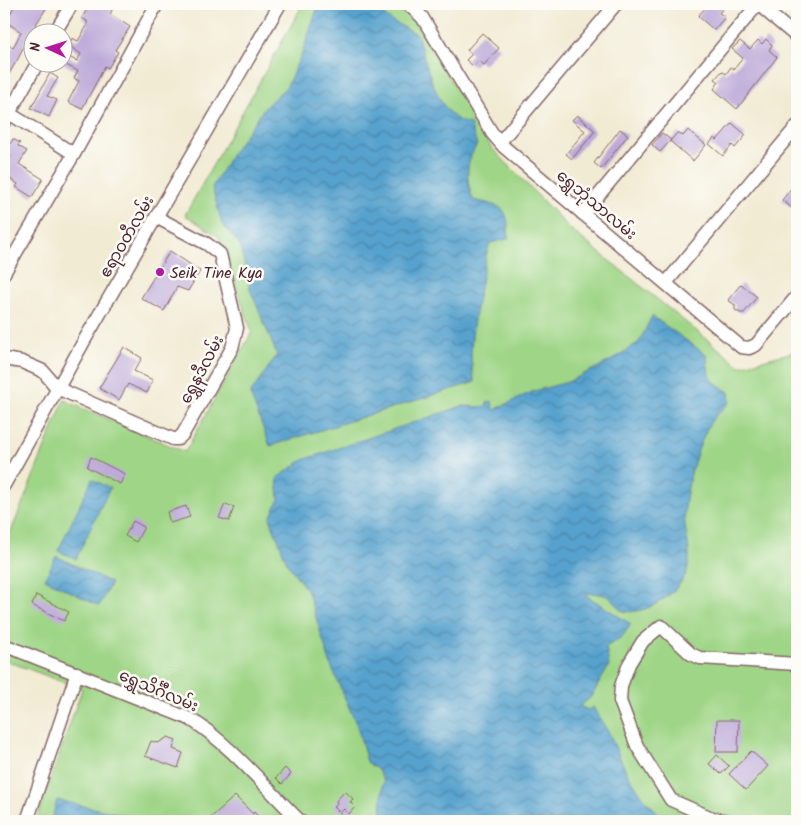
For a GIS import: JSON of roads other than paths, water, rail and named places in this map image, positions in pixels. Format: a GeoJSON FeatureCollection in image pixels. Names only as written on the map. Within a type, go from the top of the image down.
{"type":"FeatureCollection","features":[{"type":"Feature","properties":{"kind":"street"},"geometry":{"type":"LineString","coordinates":[[61,22],[72,4]]}},
{"type":"Feature","properties":{"kind":"street"},"geometry":{"type":"LineString","coordinates":[[4,272],[74,154],[157,4]]}},
{"type":"Feature","properties":{"kind":"street","name":"ဧရာဝတီလမ်း"},"geometry":{"type":"LineString","coordinates":[[4,485],[57,388],[280,4]]}},
{"type":"Feature","properties":{"kind":"street","name":"ရွှေဘုံသာလမ်း"},"geometry":{"type":"LineString","coordinates":[[408,4],[421,8],[492,133],[500,142],[583,214],[746,348],[756,345],[797,296]]}},
{"type":"Feature","properties":{"kind":"street"},"geometry":{"type":"LineString","coordinates":[[500,142],[616,4]]}},
{"type":"Feature","properties":{"kind":"street"},"geometry":{"type":"LineString","coordinates":[[583,214],[758,4],[797,37]]}},
{"type":"Feature","properties":{"kind":"street"},"geometry":{"type":"LineString","coordinates":[[32,72],[5,115],[74,154]]}},
{"type":"Feature","properties":{"kind":"street"},"geometry":{"type":"LineString","coordinates":[[666,283],[797,126]]}},
{"type":"Feature","properties":{"kind":"street","name":"ရွှေနဒီလမ်း"},"geometry":{"type":"LineString","coordinates":[[57,388],[173,440],[178,439],[183,434],[232,348],[238,328],[220,254],[207,244],[156,217]]}},
{"type":"Feature","properties":{"kind":"street"},"geometry":{"type":"LineString","coordinates":[[4,359],[22,362],[43,371],[57,388]]}},
{"type":"Feature","properties":{"kind":"street"},"geometry":{"type":"LineString","coordinates":[[728,821],[712,818],[671,800],[657,780],[637,746],[620,701],[621,686],[629,664],[644,641],[661,626],[691,654],[700,658],[797,664]]}},
{"type":"Feature","properties":{"kind":"street","name":"ရွှေသိင်္ဂီလမ်း"},"geometry":{"type":"LineString","coordinates":[[4,645],[180,713],[203,727],[300,821]]}},
{"type":"Feature","properties":{"kind":"street"},"geometry":{"type":"LineString","coordinates":[[27,821],[77,673]]}},
{"type":"Feature","properties":{"kind":"water"},"geometry":{"type":"Polygon","coordinates":[[[319,4],[369,4],[392,21],[417,34],[434,88],[441,101],[449,112],[459,120],[470,124],[477,145],[470,158],[468,172],[473,200],[491,204],[502,209],[507,219],[508,239],[490,243],[486,256],[472,336],[472,368],[475,382],[270,446],[250,394],[277,355],[250,289],[240,245],[222,224],[212,187],[233,152],[265,107],[287,86],[302,53],[319,4]]]}},
{"type":"Feature","properties":{"kind":"water"},"geometry":{"type":"Polygon","coordinates":[[[652,316],[707,355],[709,374],[714,381],[729,392],[730,402],[709,425],[699,447],[691,474],[685,514],[689,561],[685,576],[679,585],[671,594],[651,607],[629,612],[620,610],[614,601],[601,594],[584,594],[631,624],[622,637],[606,647],[609,666],[591,697],[580,706],[588,710],[593,707],[609,733],[626,771],[645,800],[667,821],[382,821],[384,782],[378,770],[367,762],[357,726],[331,666],[308,592],[287,563],[270,518],[279,499],[277,478],[303,460],[462,406],[486,407],[487,402],[492,401],[494,410],[534,391],[568,382],[612,360],[639,342],[652,316]]]}},
{"type":"Feature","properties":{"kind":"water"},"geometry":{"type":"Polygon","coordinates":[[[92,479],[110,488],[76,559],[58,551],[92,479]]]}},
{"type":"Feature","properties":{"kind":"water"},"geometry":{"type":"Polygon","coordinates":[[[56,556],[111,583],[99,606],[45,579],[56,556]]]}},
{"type":"Feature","properties":{"kind":"water"},"geometry":{"type":"Polygon","coordinates":[[[57,800],[151,821],[51,821],[57,800]]]}},
{"type":"Feature","properties":{"kind":"place","name":"Seik Tine Kya"},"geometry":{"type":"Point","coordinates":[160,272]}}]}
